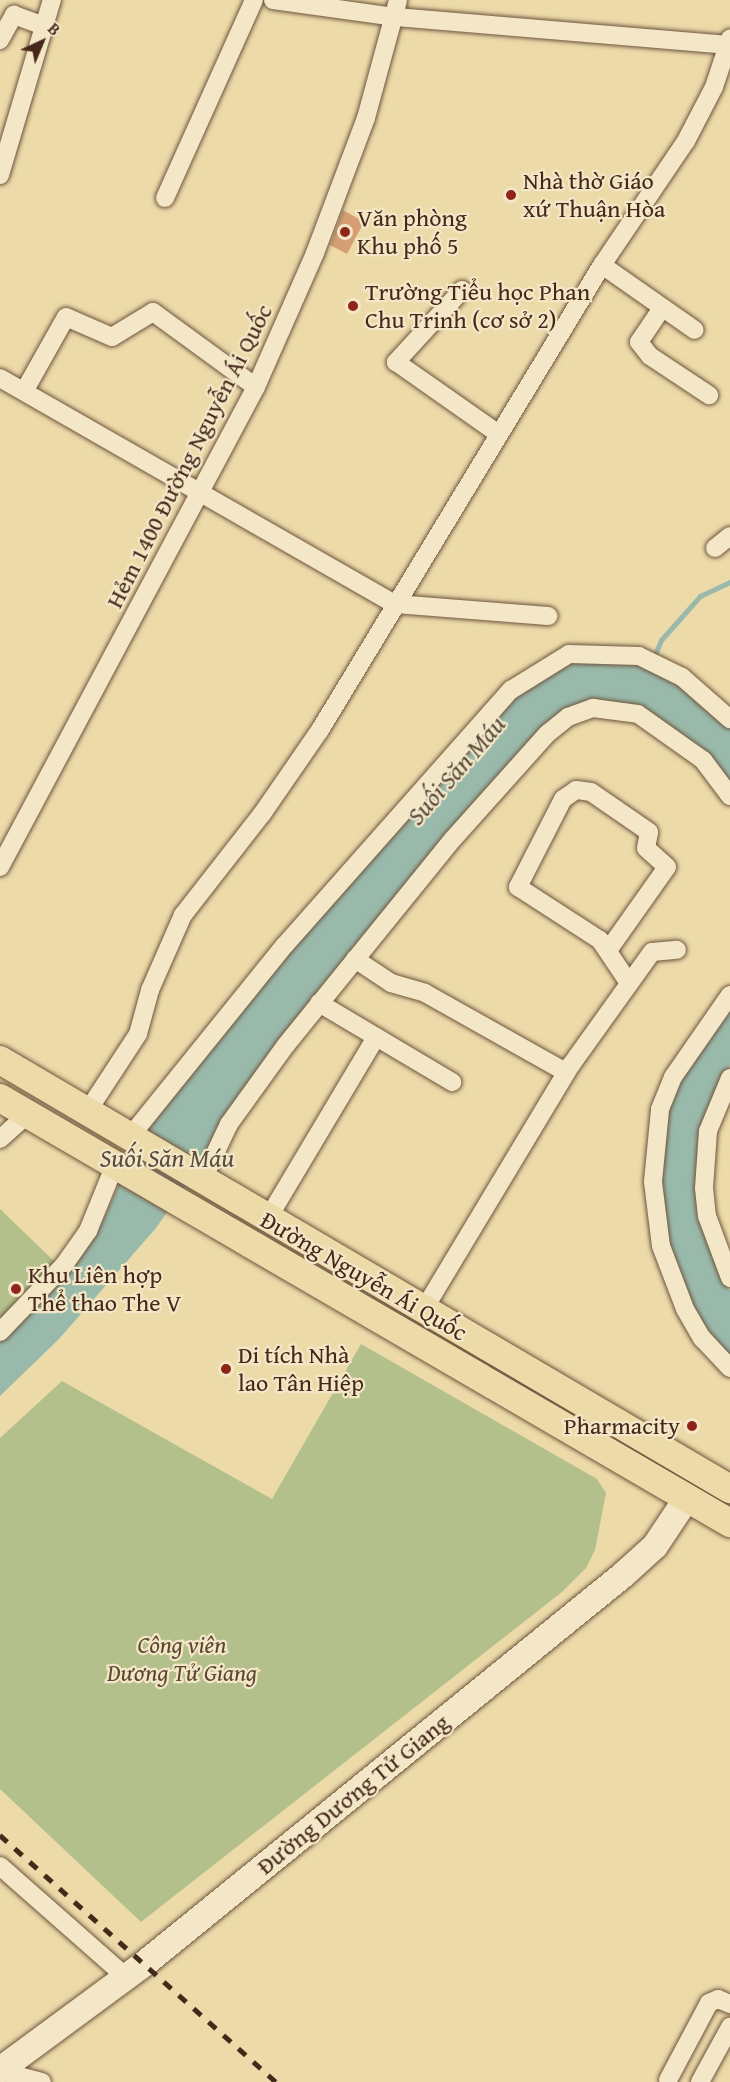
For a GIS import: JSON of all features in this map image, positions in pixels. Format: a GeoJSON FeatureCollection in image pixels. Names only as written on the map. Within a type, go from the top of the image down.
{"type":"FeatureCollection","features":[{"type":"Feature","properties":{"kind":"main road","name":"Đường Nguyễn Ái Quốc"},"geometry":{"type":"LineString","coordinates":[[0,1060],[267,1220],[730,1489]]}},
{"type":"Feature","properties":{"kind":"main road","name":"Đường Nguyễn Ái Quốc"},"geometry":{"type":"LineString","coordinates":[[0,1098],[188,1211],[730,1523]]}},
{"type":"Feature","properties":{"kind":"main road"},"geometry":{"type":"LineString","coordinates":[[687,1498],[701,1473]]}},
{"type":"Feature","properties":{"kind":"main road","name":"Đường Dương Tử Giang"},"geometry":{"type":"LineString","coordinates":[[0,2070],[126,1977],[636,1564],[664,1536],[687,1498]]}},
{"type":"Feature","properties":{"kind":"street"},"geometry":{"type":"LineString","coordinates":[[0,175],[52,0]]}},
{"type":"Feature","properties":{"kind":"street"},"geometry":{"type":"LineString","coordinates":[[165,198],[254,0]]}},
{"type":"Feature","properties":{"kind":"street"},"geometry":{"type":"LineString","coordinates":[[87,1112],[138,1034],[150,990],[183,915],[320,730],[602,265],[686,141],[714,87],[729,42],[397,8],[273,0]]}},
{"type":"Feature","properties":{"kind":"street","name":"Hẻm 1400 Đường Nguyễn Ái Quốc"},"geometry":{"type":"LineString","coordinates":[[0,867],[256,387],[358,139],[397,8]]}},
{"type":"Feature","properties":{"kind":"street"},"geometry":{"type":"LineString","coordinates":[[0,40],[14,15],[44,26]]}},
{"type":"Feature","properties":{"kind":"street"},"geometry":{"type":"LineString","coordinates":[[602,265],[695,330]]}},
{"type":"Feature","properties":{"kind":"street"},"geometry":{"type":"LineString","coordinates":[[462,290],[396,362],[499,434]]}},
{"type":"Feature","properties":{"kind":"street"},"geometry":{"type":"LineString","coordinates":[[662,308],[639,342],[650,356],[709,395]]}},
{"type":"Feature","properties":{"kind":"street"},"geometry":{"type":"LineString","coordinates":[[26,388],[66,317],[112,337],[153,312],[256,387]]}},
{"type":"Feature","properties":{"kind":"street"},"geometry":{"type":"LineString","coordinates":[[0,378],[26,388],[395,604],[549,616]]}},
{"type":"Feature","properties":{"kind":"street"},"geometry":{"type":"LineString","coordinates":[[715,548],[730,536]]}},
{"type":"Feature","properties":{"kind":"street"},"geometry":{"type":"LineString","coordinates":[[129,1138],[285,945],[512,690],[569,654],[639,656],[660,663],[710,698],[730,719]]}},
{"type":"Feature","properties":{"kind":"street"},"geometry":{"type":"LineString","coordinates":[[202,1181],[229,1124],[319,1003],[453,839],[568,717],[593,708],[638,714],[703,760],[730,796]]}},
{"type":"Feature","properties":{"kind":"street"},"geometry":{"type":"LineString","coordinates":[[609,949],[667,867],[646,848],[649,832],[591,792],[576,790],[563,800],[518,887],[609,949],[629,983]]}},
{"type":"Feature","properties":{"kind":"street"},"geometry":{"type":"LineString","coordinates":[[423,1311],[566,1072],[654,950],[677,950]]}},
{"type":"Feature","properties":{"kind":"street"},"geometry":{"type":"LineString","coordinates":[[355,959],[391,983],[425,993],[566,1072]]}},
{"type":"Feature","properties":{"kind":"street"},"geometry":{"type":"LineString","coordinates":[[730,995],[673,1077],[660,1110],[653,1182],[661,1246],[685,1309],[702,1338],[730,1368]]}},
{"type":"Feature","properties":{"kind":"street"},"geometry":{"type":"LineString","coordinates":[[319,1003],[452,1083]]}},
{"type":"Feature","properties":{"kind":"street"},"geometry":{"type":"LineString","coordinates":[[267,1220],[376,1037]]}},
{"type":"Feature","properties":{"kind":"street"},"geometry":{"type":"LineString","coordinates":[[730,1078],[708,1131],[704,1188],[707,1216],[730,1278]]}},
{"type":"Feature","properties":{"kind":"street"},"geometry":{"type":"LineString","coordinates":[[0,1139],[27,1115]]}},
{"type":"Feature","properties":{"kind":"street"},"geometry":{"type":"LineString","coordinates":[[0,1332],[64,1264],[88,1231],[114,1167]]}},
{"type":"Feature","properties":{"kind":"street"},"geometry":{"type":"LineString","coordinates":[[0,1866],[126,1977]]}},
{"type":"Feature","properties":{"kind":"street"},"geometry":{"type":"LineString","coordinates":[[668,2080],[709,2003],[718,1999],[730,2004]]}},
{"type":"Feature","properties":{"kind":"street"},"geometry":{"type":"LineString","coordinates":[[700,2082],[730,2027]]}},
{"type":"Feature","properties":{"kind":"street"},"geometry":{"type":"LineString","coordinates":[[0,2070],[42,2082]]}},
{"type":"Feature","properties":{"kind":"green space","name":"Khu Liên hợp Thể thao The V"},"geometry":{"type":"Polygon","coordinates":[[[0,1209],[56,1263],[0,1322],[0,1209]]]}},
{"type":"Feature","properties":{"kind":"green space","name":"Công viên Dương Tử Giang"},"geometry":{"type":"Polygon","coordinates":[[[361,1344],[597,1479],[606,1493],[595,1550],[586,1568],[562,1592],[141,1922],[0,1789],[0,1438],[62,1381],[272,1499],[361,1344]]]}},
{"type":"Feature","properties":{"kind":"water","name":"Suối Săn Máu"},"geometry":{"type":"Polygon","coordinates":[[[571,661],[636,663],[658,669],[705,704],[730,728],[730,783],[640,708],[593,701],[564,712],[204,1159],[156,1228],[59,1339],[0,1396],[0,1341],[70,1268],[103,1220],[137,1144],[182,1086],[274,970],[516,695],[571,661]]]}},
{"type":"Feature","properties":{"kind":"water"},"geometry":{"type":"Polygon","coordinates":[[[730,1005],[730,1065],[703,1127],[724,1282],[730,1291],[730,1358],[691,1308],[667,1244],[660,1179],[667,1110],[679,1079],[730,1005]]]}},
{"type":"Feature","properties":{"kind":"building","name":"Văn phòng Khu phố 5"},"geometry":{"type":"Polygon","coordinates":[[[343,210],[364,222],[347,254],[330,245],[343,210]]]}},
{"type":"Feature","properties":{"kind":"waterway"},"geometry":{"type":"LineString","coordinates":[[653,659],[661,640],[700,596],[730,582]]}},
{"type":"Feature","properties":{"kind":"railway"},"geometry":{"type":"LineString","coordinates":[[0,1835],[276,2082]]}},
{"type":"Feature","properties":{"kind":"place","name":"Nhà thờ Giáo xứ Thuận Hòa"},"geometry":{"type":"Point","coordinates":[511,195]}},
{"type":"Feature","properties":{"kind":"place","name":"Văn phòng Khu phố 5"},"geometry":{"type":"Point","coordinates":[345,232]}},
{"type":"Feature","properties":{"kind":"place","name":"Trường Tiểu học Phan Chu Trinh (cơ sở 2)"},"geometry":{"type":"Point","coordinates":[353,306]}},
{"type":"Feature","properties":{"kind":"place","name":"Khu Liên hợp Thể thao The V"},"geometry":{"type":"Point","coordinates":[16,1289]}},
{"type":"Feature","properties":{"kind":"place","name":"Di tích Nhà lao Tân Hiệp"},"geometry":{"type":"Point","coordinates":[226,1369]}},
{"type":"Feature","properties":{"kind":"place","name":"Pharmacity"},"geometry":{"type":"Point","coordinates":[692,1426]}}]}
